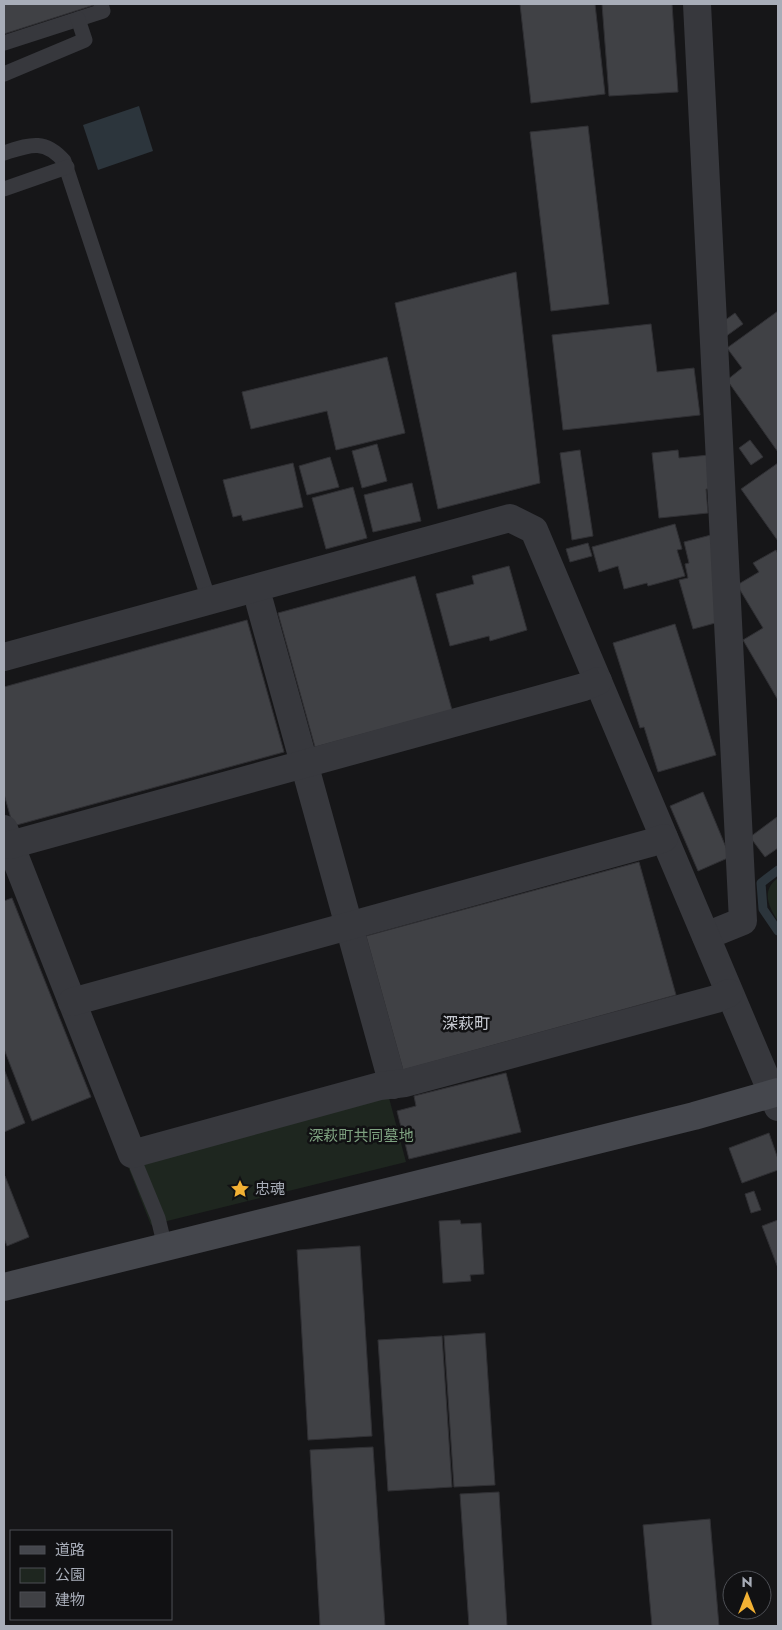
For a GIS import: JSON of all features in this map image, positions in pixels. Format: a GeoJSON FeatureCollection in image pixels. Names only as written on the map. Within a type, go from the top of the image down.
{"type":"FeatureCollection","features":[{"type":"Feature","properties":{"kind":"street"},"geometry":{"type":"LineString","coordinates":[[697,4],[743,921],[706,936]]}},
{"type":"Feature","properties":{"kind":"street"},"geometry":{"type":"LineString","coordinates":[[4,657],[510,518],[534,530],[729,993],[776,1097],[4,1287]]}},
{"type":"Feature","properties":{"kind":"street"},"geometry":{"type":"LineString","coordinates":[[260,604],[393,1085]]}},
{"type":"Feature","properties":{"kind":"street"},"geometry":{"type":"LineString","coordinates":[[598,681],[304,764],[7,837],[132,1154],[380,1086],[405,1084],[716,999],[729,993]]}},
{"type":"Feature","properties":{"kind":"street"},"geometry":{"type":"LineString","coordinates":[[72,1002],[664,838]]}},
{"type":"Feature","properties":{"kind":"lane"},"geometry":{"type":"LineString","coordinates":[[4,43],[103,11],[101,4]]}},
{"type":"Feature","properties":{"kind":"lane"},"geometry":{"type":"LineString","coordinates":[[4,74],[85,40],[78,19]]}},
{"type":"Feature","properties":{"kind":"lane"},"geometry":{"type":"LineString","coordinates":[[4,153],[30,145],[40,145],[58,153],[67,167],[209,600]]}},
{"type":"Feature","properties":{"kind":"lane"},"geometry":{"type":"LineString","coordinates":[[4,189],[67,167]]}},
{"type":"Feature","properties":{"kind":"lane"},"geometry":{"type":"LineString","coordinates":[[137,1167],[158,1218],[164,1247]]}},
{"type":"Feature","properties":{"kind":"green space"},"geometry":{"type":"Polygon","coordinates":[[[778,878],[778,921],[771,910],[768,893],[769,888],[778,878]]]}},
{"type":"Feature","properties":{"kind":"green space","name":"深萩町共同墓地"},"geometry":{"type":"Polygon","coordinates":[[[388,1094],[406,1162],[151,1225],[127,1164],[388,1094]]]}},
{"type":"Feature","properties":{"kind":"shaded area"},"geometry":{"type":"Polygon","coordinates":[[[139,106],[153,151],[98,170],[83,125],[139,106]]]}},
{"type":"Feature","properties":{"kind":"building"},"geometry":{"type":"Polygon","coordinates":[[[4,4],[94,4],[94,5],[4,34],[4,4]]]}},
{"type":"Feature","properties":{"kind":"building"},"geometry":{"type":"Polygon","coordinates":[[[520,4],[595,4],[605,94],[531,103],[520,4]]]}},
{"type":"Feature","properties":{"kind":"building"},"geometry":{"type":"Polygon","coordinates":[[[602,4],[672,4],[678,92],[609,96],[602,4]]]}},
{"type":"Feature","properties":{"kind":"building"},"geometry":{"type":"Polygon","coordinates":[[[588,126],[609,304],[551,311],[530,132],[588,126]]]}},
{"type":"Feature","properties":{"kind":"building"},"geometry":{"type":"Polygon","coordinates":[[[516,272],[540,483],[438,509],[395,303],[516,272]]]}},
{"type":"Feature","properties":{"kind":"building"},"geometry":{"type":"Polygon","coordinates":[[[778,311],[778,452],[727,380],[742,368],[727,348],[778,311]]]}},
{"type":"Feature","properties":{"kind":"building"},"geometry":{"type":"Polygon","coordinates":[[[735,313],[743,324],[725,337],[724,321],[735,313]]]}},
{"type":"Feature","properties":{"kind":"building"},"geometry":{"type":"Polygon","coordinates":[[[651,324],[657,372],[694,368],[700,415],[563,430],[552,335],[651,324]]]}},
{"type":"Feature","properties":{"kind":"building"},"geometry":{"type":"Polygon","coordinates":[[[387,357],[405,433],[336,450],[327,411],[251,429],[242,392],[387,357]]]}},
{"type":"Feature","properties":{"kind":"building"},"geometry":{"type":"Polygon","coordinates":[[[750,440],[763,457],[751,465],[739,448],[750,440]]]}},
{"type":"Feature","properties":{"kind":"building"},"geometry":{"type":"Polygon","coordinates":[[[377,444],[387,481],[362,488],[352,451],[377,444]]]}},
{"type":"Feature","properties":{"kind":"building"},"geometry":{"type":"Polygon","coordinates":[[[580,450],[593,536],[572,540],[560,453],[580,450]]]}},
{"type":"Feature","properties":{"kind":"building"},"geometry":{"type":"Polygon","coordinates":[[[678,450],[679,458],[709,455],[712,489],[706,489],[708,513],[659,518],[652,453],[678,450]]]}},
{"type":"Feature","properties":{"kind":"building"},"geometry":{"type":"Polygon","coordinates":[[[330,457],[339,487],[307,495],[299,466],[330,457]]]}},
{"type":"Feature","properties":{"kind":"building"},"geometry":{"type":"Polygon","coordinates":[[[293,463],[303,507],[243,521],[241,515],[233,517],[223,480],[293,463]]]}},
{"type":"Feature","properties":{"kind":"building"},"geometry":{"type":"Polygon","coordinates":[[[778,463],[778,541],[741,489],[778,463]]]}},
{"type":"Feature","properties":{"kind":"building"},"geometry":{"type":"Polygon","coordinates":[[[412,483],[421,521],[373,532],[364,495],[412,483]]]}},
{"type":"Feature","properties":{"kind":"building"},"geometry":{"type":"Polygon","coordinates":[[[353,487],[367,538],[326,549],[312,498],[353,487]]]}},
{"type":"Feature","properties":{"kind":"building"},"geometry":{"type":"Polygon","coordinates":[[[675,524],[682,549],[677,550],[685,576],[648,586],[647,583],[624,589],[618,566],[599,572],[592,547],[675,524]]]}},
{"type":"Feature","properties":{"kind":"building"},"geometry":{"type":"Polygon","coordinates":[[[711,535],[719,622],[693,629],[679,580],[688,578],[685,564],[689,563],[684,542],[711,535]]]}},
{"type":"Feature","properties":{"kind":"building"},"geometry":{"type":"Polygon","coordinates":[[[588,543],[592,556],[570,562],[566,549],[588,543]]]}},
{"type":"Feature","properties":{"kind":"building"},"geometry":{"type":"Polygon","coordinates":[[[776,550],[778,554],[778,700],[743,640],[763,628],[737,585],[759,572],[753,563],[776,550]]]}},
{"type":"Feature","properties":{"kind":"building"},"geometry":{"type":"Polygon","coordinates":[[[509,566],[527,630],[490,641],[489,636],[450,646],[436,594],[474,584],[472,576],[509,566]]]}},
{"type":"Feature","properties":{"kind":"building"},"geometry":{"type":"Polygon","coordinates":[[[415,576],[452,710],[315,747],[278,613],[415,576]]]}},
{"type":"Feature","properties":{"kind":"building"},"geometry":{"type":"Polygon","coordinates":[[[247,620],[284,752],[13,826],[4,794],[4,687],[247,620]]]}},
{"type":"Feature","properties":{"kind":"building"},"geometry":{"type":"Polygon","coordinates":[[[675,624],[716,755],[658,772],[644,727],[640,728],[613,643],[675,624]]]}},
{"type":"Feature","properties":{"kind":"building"},"geometry":{"type":"Polygon","coordinates":[[[703,792],[730,857],[698,871],[670,806],[703,792]]]}},
{"type":"Feature","properties":{"kind":"building"},"geometry":{"type":"Polygon","coordinates":[[[777,817],[778,848],[765,857],[750,837],[777,817]]]}},
{"type":"Feature","properties":{"kind":"building"},"geometry":{"type":"Polygon","coordinates":[[[639,862],[676,995],[403,1070],[366,936],[639,862]]]}},
{"type":"Feature","properties":{"kind":"building"},"geometry":{"type":"Polygon","coordinates":[[[12,898],[91,1097],[32,1121],[4,1049],[4,901],[12,898]]]}},
{"type":"Feature","properties":{"kind":"building"},"geometry":{"type":"Polygon","coordinates":[[[4,1069],[25,1123],[4,1132],[4,1069]]]}},
{"type":"Feature","properties":{"kind":"building"},"geometry":{"type":"Polygon","coordinates":[[[506,1073],[521,1132],[409,1159],[397,1111],[416,1106],[414,1096],[506,1073]]]}},
{"type":"Feature","properties":{"kind":"building"},"geometry":{"type":"Polygon","coordinates":[[[769,1133],[778,1159],[778,1170],[742,1183],[729,1148],[769,1133]]]}},
{"type":"Feature","properties":{"kind":"building"},"geometry":{"type":"Polygon","coordinates":[[[5,1176],[29,1237],[7,1246],[4,1238],[5,1176]]]}},
{"type":"Feature","properties":{"kind":"building"},"geometry":{"type":"Polygon","coordinates":[[[754,1191],[761,1210],[751,1213],[745,1194],[754,1191]]]}},
{"type":"Feature","properties":{"kind":"building"},"geometry":{"type":"Polygon","coordinates":[[[460,1220],[461,1224],[481,1223],[484,1274],[470,1275],[471,1281],[443,1283],[439,1221],[460,1220]]]}},
{"type":"Feature","properties":{"kind":"building"},"geometry":{"type":"Polygon","coordinates":[[[778,1220],[778,1268],[762,1226],[778,1220]]]}},
{"type":"Feature","properties":{"kind":"building"},"geometry":{"type":"Polygon","coordinates":[[[360,1246],[372,1436],[308,1440],[297,1250],[360,1246]]]}},
{"type":"Feature","properties":{"kind":"building"},"geometry":{"type":"Polygon","coordinates":[[[485,1333],[495,1485],[454,1487],[444,1336],[485,1333]]]}},
{"type":"Feature","properties":{"kind":"building"},"geometry":{"type":"Polygon","coordinates":[[[442,1336],[452,1487],[388,1491],[378,1340],[442,1336]]]}},
{"type":"Feature","properties":{"kind":"building"},"geometry":{"type":"Polygon","coordinates":[[[373,1447],[385,1626],[320,1626],[310,1450],[373,1447]]]}},
{"type":"Feature","properties":{"kind":"building"},"geometry":{"type":"Polygon","coordinates":[[[499,1492],[507,1626],[469,1626],[460,1494],[499,1492]]]}},
{"type":"Feature","properties":{"kind":"building"},"geometry":{"type":"Polygon","coordinates":[[[710,1519],[719,1626],[652,1626],[643,1525],[710,1519]]]}},
{"type":"Feature","properties":{"kind":"waterway"},"geometry":{"type":"LineString","coordinates":[[778,870],[761,883],[763,909],[778,931]]}},
{"type":"Feature","properties":{"kind":"place","name":"忠魂"},"geometry":{"type":"Point","coordinates":[240,1189]}},
{"type":"Feature","properties":{"kind":"district","name":"深萩町"},"geometry":{"type":"Point","coordinates":[466,1023]}}]}
